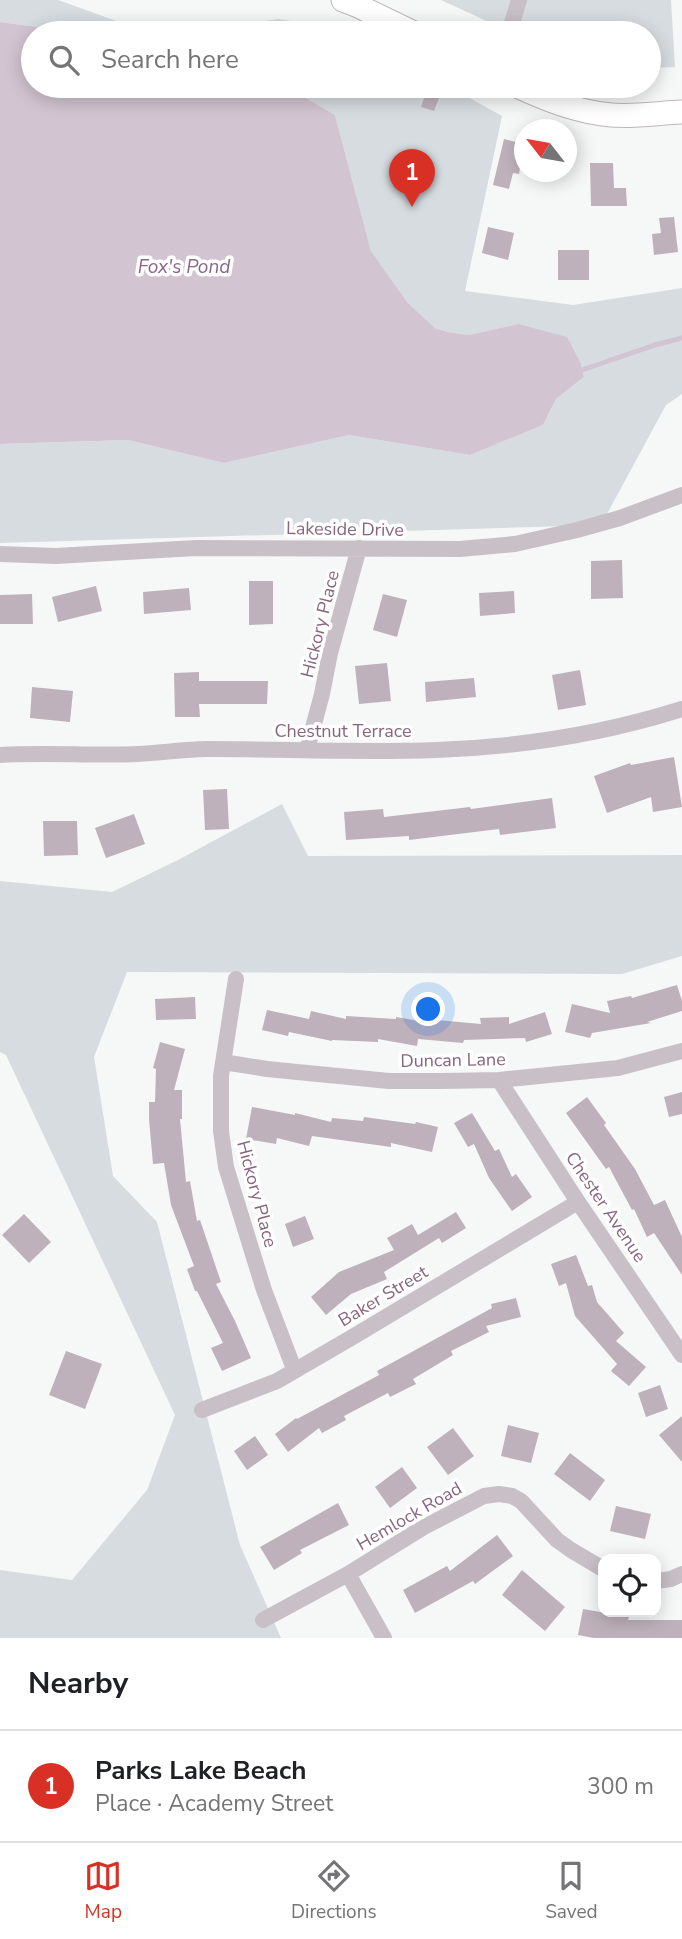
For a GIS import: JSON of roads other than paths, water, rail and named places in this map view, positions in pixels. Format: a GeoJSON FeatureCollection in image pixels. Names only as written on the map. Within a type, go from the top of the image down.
{"type":"FeatureCollection","features":[{"type":"Feature","properties":{"kind":"street"},"geometry":{"type":"LineString","coordinates":[[343,0],[389,21]]}},
{"type":"Feature","properties":{"kind":"street"},"geometry":{"type":"LineString","coordinates":[[513,21],[519,0]]}},
{"type":"Feature","properties":{"kind":"street"},"geometry":{"type":"LineString","coordinates":[[543,98],[586,112],[613,115],[682,112]]}},
{"type":"Feature","properties":{"kind":"street","name":"Lakeside Drive"},"geometry":{"type":"LineString","coordinates":[[0,554],[56,556],[196,548],[460,549],[515,544],[577,530],[621,518],[682,495]]}},
{"type":"Feature","properties":{"kind":"street","name":"Hickory Place"},"geometry":{"type":"LineString","coordinates":[[307,750],[359,548]]}},
{"type":"Feature","properties":{"kind":"street","name":"Chestnut Terrace"},"geometry":{"type":"LineString","coordinates":[[0,755],[138,754],[202,749],[425,750],[504,745],[637,723],[682,709]]}},
{"type":"Feature","properties":{"kind":"street","name":"Hickory Place"},"geometry":{"type":"LineString","coordinates":[[236,979],[221,1076],[221,1131],[226,1167],[260,1278],[294,1370]]}},
{"type":"Feature","properties":{"kind":"street","name":"Duncan Lane"},"geometry":{"type":"LineString","coordinates":[[223,1062],[389,1081],[499,1080],[618,1068],[682,1051]]}},
{"type":"Feature","properties":{"kind":"street","name":"Chester Avenue"},"geometry":{"type":"LineString","coordinates":[[499,1080],[578,1202],[681,1350]]}},
{"type":"Feature","properties":{"kind":"street","name":"Baker Street"},"geometry":{"type":"LineString","coordinates":[[202,1410],[277,1381],[578,1202]]}},
{"type":"Feature","properties":{"kind":"street","name":"Hemlock Road"},"geometry":{"type":"LineString","coordinates":[[263,1620],[348,1574],[424,1527],[484,1496],[499,1494],[521,1501],[557,1540],[598,1566]]}},
{"type":"Feature","properties":{"kind":"street"},"geometry":{"type":"LineString","coordinates":[[348,1574],[382,1636]]}},
{"type":"Feature","properties":{"kind":"street"},"geometry":{"type":"LineString","coordinates":[[661,1580],[682,1574]]}},
{"type":"Feature","properties":{"kind":"water","name":"Fox's Pond"},"geometry":{"type":"Polygon","coordinates":[[[0,22],[21,25],[21,98],[306,98],[335,115],[371,251],[408,303],[435,328],[448,332],[469,335],[518,324],[567,337],[581,364],[584,377],[556,399],[543,425],[470,455],[349,435],[224,463],[128,440],[0,444],[0,22]]]}},
{"type":"Feature","properties":{"kind":"waterway"},"geometry":{"type":"LineString","coordinates":[[582,370],[682,338]]}},
{"type":"Feature","properties":{"kind":"place","name":"Parks Lake Beach"},"geometry":{"type":"Point","coordinates":[412,207]}}]}
